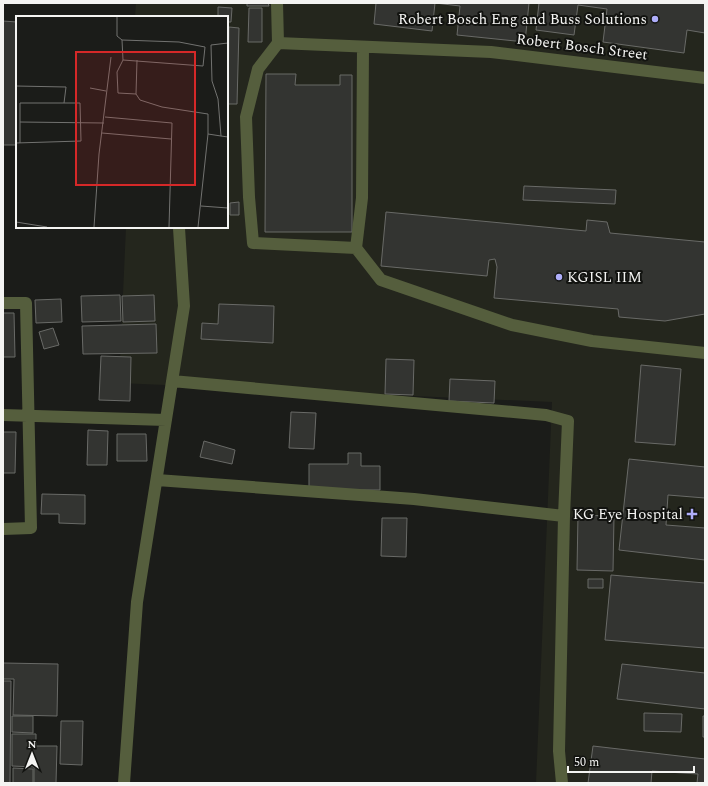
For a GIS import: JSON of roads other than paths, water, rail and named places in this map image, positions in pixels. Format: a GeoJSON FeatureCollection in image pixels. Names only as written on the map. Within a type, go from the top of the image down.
{"type":"FeatureCollection","features":[{"type":"Feature","properties":{"kind":"street"},"geometry":{"type":"LineString","coordinates":[[277,3],[278,43],[258,69],[246,117],[249,197],[253,243],[356,248]]}},
{"type":"Feature","properties":{"kind":"street","name":"Robert Bosch Street"},"geometry":{"type":"LineString","coordinates":[[278,43],[363,48],[491,52],[705,78]]}},
{"type":"Feature","properties":{"kind":"street"},"geometry":{"type":"LineString","coordinates":[[363,48],[362,198],[356,248],[381,280],[512,325],[592,341],[705,353]]}},
{"type":"Feature","properties":{"kind":"street"},"geometry":{"type":"LineString","coordinates":[[124,783],[137,602],[184,306],[177,228]]}},
{"type":"Feature","properties":{"kind":"street"},"geometry":{"type":"LineString","coordinates":[[3,303],[26,303],[30,528],[3,529]]}},
{"type":"Feature","properties":{"kind":"street"},"geometry":{"type":"LineString","coordinates":[[172,382],[546,415],[568,421],[564,516],[560,751],[562,783]]}},
{"type":"Feature","properties":{"kind":"street"},"geometry":{"type":"LineString","coordinates":[[3,415],[166,420]]}},
{"type":"Feature","properties":{"kind":"street"},"geometry":{"type":"LineString","coordinates":[[157,480],[414,499],[564,516]]}},
{"type":"Feature","properties":{"kind":"place","name":"Robert Bosch Eng and Buss Solutions"},"geometry":{"type":"Point","coordinates":[655,19]}},
{"type":"Feature","properties":{"kind":"place","name":"KGISL IIM"},"geometry":{"type":"Point","coordinates":[559,277]}},
{"type":"Feature","properties":{"kind":"place","name":"KG Eye Hospital"},"geometry":{"type":"Point","coordinates":[692,514]}}]}
